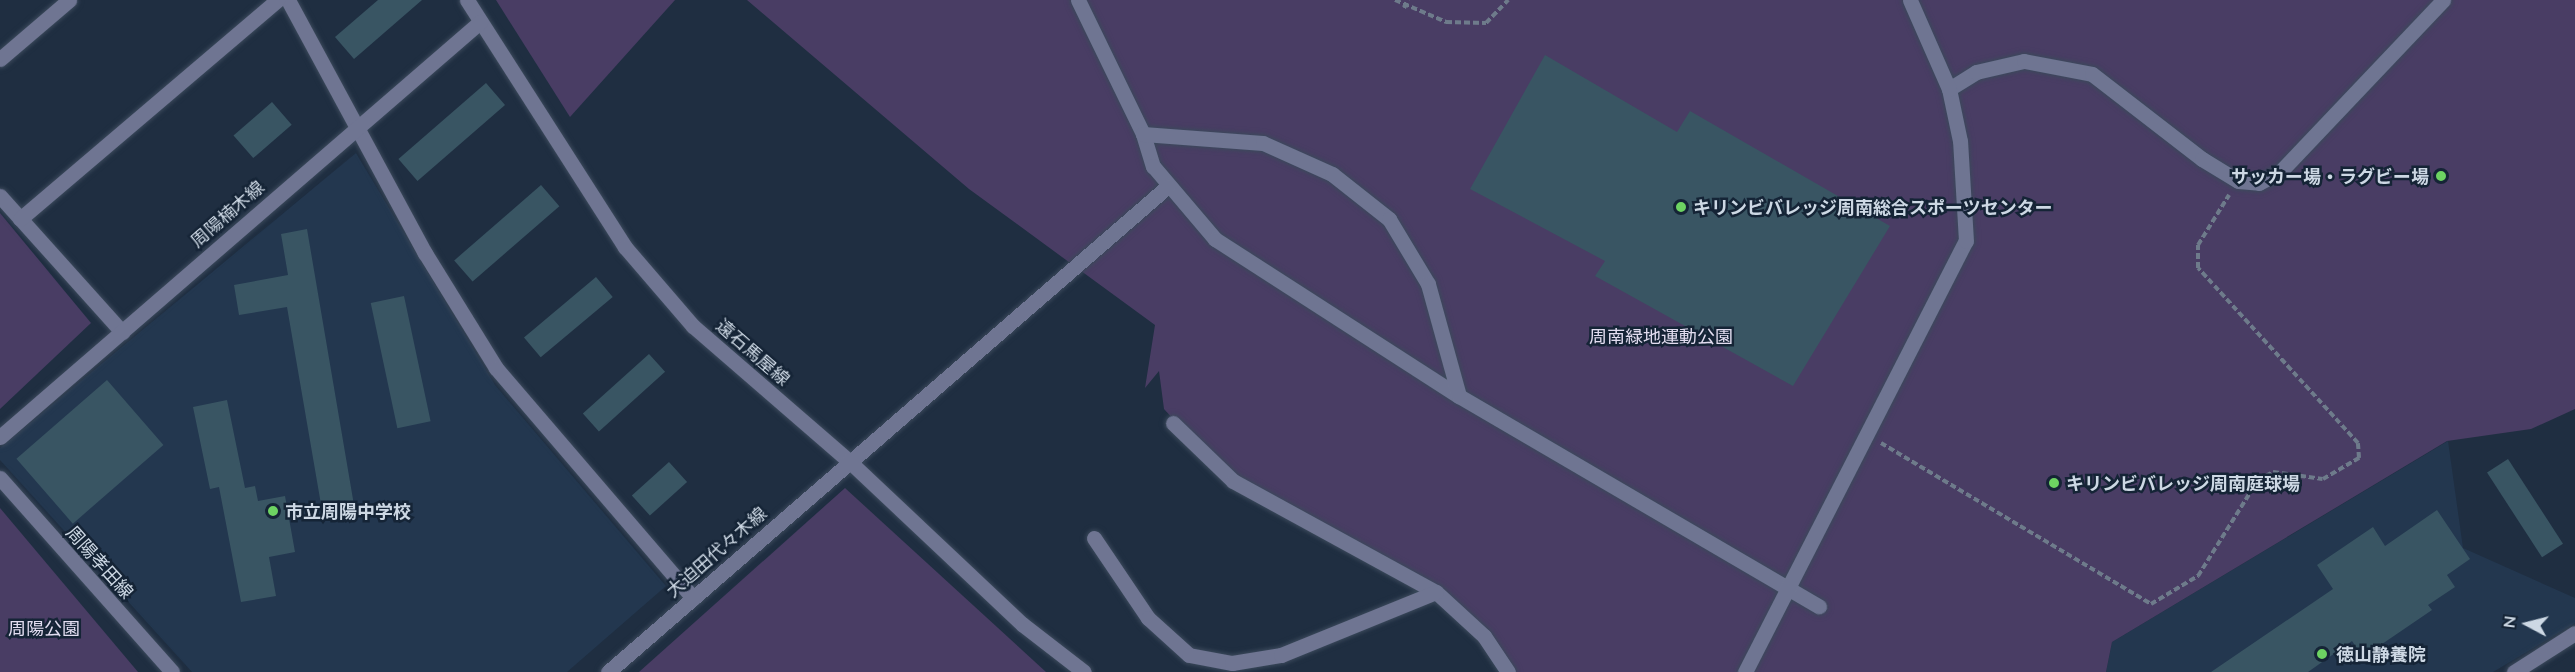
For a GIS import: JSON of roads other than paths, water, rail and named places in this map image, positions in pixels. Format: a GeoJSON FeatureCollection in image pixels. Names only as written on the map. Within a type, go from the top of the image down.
{"type":"FeatureCollection","features":[{"type":"Feature","properties":{"kind":"street"},"geometry":{"type":"LineString","coordinates":[[0,59],[69,0]]}},
{"type":"Feature","properties":{"kind":"street"},"geometry":{"type":"LineString","coordinates":[[20,219],[277,0]]}},
{"type":"Feature","properties":{"kind":"street"},"geometry":{"type":"LineString","coordinates":[[288,0],[359,125],[425,253],[496,368],[693,598]]}},
{"type":"Feature","properties":{"kind":"street","name":"遠石馬屋線"},"geometry":{"type":"LineString","coordinates":[[467,0],[626,247],[693,327],[849,461],[1022,624],[1084,672]]}},
{"type":"Feature","properties":{"kind":"street"},"geometry":{"type":"LineString","coordinates":[[1078,0],[1143,134],[1153,166],[1215,239],[1459,396],[1820,606]]}},
{"type":"Feature","properties":{"kind":"street"},"geometry":{"type":"LineString","coordinates":[[1744,672],[1966,241],[1960,141],[1949,88],[1910,0]]}},
{"type":"Feature","properties":{"kind":"street"},"geometry":{"type":"LineString","coordinates":[[1949,88],[1976,72],[2024,61],[2092,74],[2238,181],[2259,183],[2280,172],[2443,0]]}},
{"type":"Feature","properties":{"kind":"street","name":"周陽楠木線"},"geometry":{"type":"LineString","coordinates":[[0,436],[480,22]]}},
{"type":"Feature","properties":{"kind":"street"},"geometry":{"type":"LineString","coordinates":[[1143,134],[1263,143],[1332,174],[1389,219],[1428,284],[1459,396]]}},
{"type":"Feature","properties":{"kind":"street","name":"大迫田代々木線"},"geometry":{"type":"LineString","coordinates":[[608,672],[1168,186]]}},
{"type":"Feature","properties":{"kind":"street"},"geometry":{"type":"LineString","coordinates":[[0,196],[122,332]]}},
{"type":"Feature","properties":{"kind":"street"},"geometry":{"type":"LineString","coordinates":[[1173,423],[1233,481],[1436,592],[1484,636],[1508,672]]}},
{"type":"Feature","properties":{"kind":"street","name":"周陽孝田線"},"geometry":{"type":"LineString","coordinates":[[0,478],[172,672]]}},
{"type":"Feature","properties":{"kind":"street"},"geometry":{"type":"LineString","coordinates":[[1094,538],[1156,626],[1189,655],[1232,663],[1281,655],[1436,592]]}},
{"type":"Feature","properties":{"kind":"street"},"geometry":{"type":"LineString","coordinates":[[2514,672],[2575,633]]}},
{"type":"Feature","properties":{"kind":"place","name":"サッカー場・ラグビー場"},"geometry":{"type":"Point","coordinates":[2441,176]}},
{"type":"Feature","properties":{"kind":"place","name":"キリンビバレッジ周南総合スポーツセンター"},"geometry":{"type":"Point","coordinates":[1681,207]}},
{"type":"Feature","properties":{"kind":"place","name":"キリンビバレッジ周南庭球場"},"geometry":{"type":"Point","coordinates":[2054,483]}},
{"type":"Feature","properties":{"kind":"place","name":"市立周陽中学校"},"geometry":{"type":"Point","coordinates":[273,511]}},
{"type":"Feature","properties":{"kind":"place","name":"徳山静養院"},"geometry":{"type":"Point","coordinates":[2322,654]}},
{"type":"Feature","properties":{"kind":"park label","name":"周南緑地運動公園"},"geometry":{"type":"Point","coordinates":[1661,336]}},
{"type":"Feature","properties":{"kind":"park label","name":"周陽公園"},"geometry":{"type":"Point","coordinates":[44,628]}}]}
